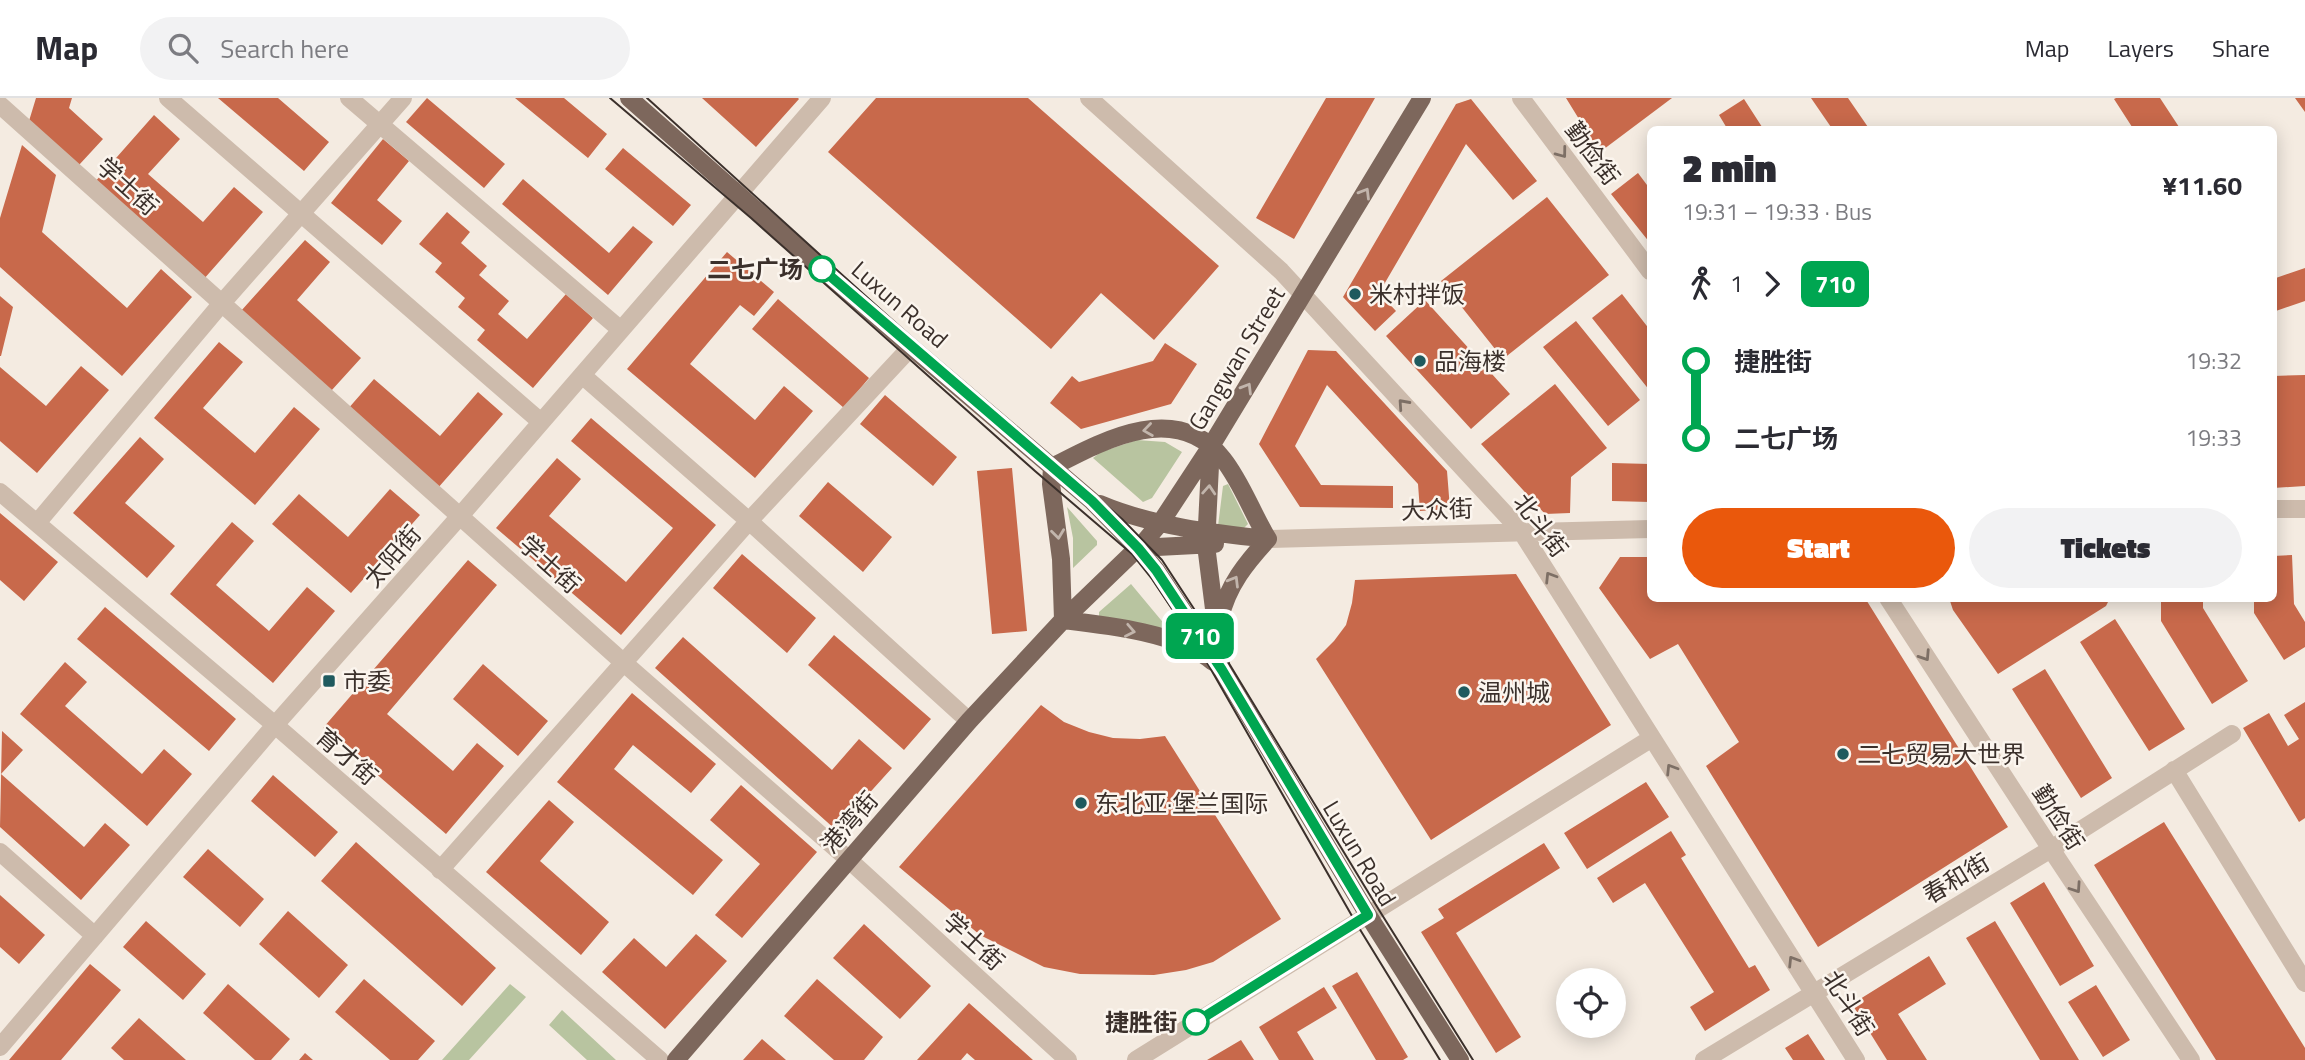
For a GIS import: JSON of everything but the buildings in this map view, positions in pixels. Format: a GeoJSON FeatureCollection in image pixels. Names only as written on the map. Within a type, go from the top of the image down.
{"type":"FeatureCollection","features":[{"type":"Feature","properties":{"kind":"main road","name":"Luxun Road"},"geometry":{"type":"LineString","coordinates":[[629,98],[911,347],[1092,501],[1138,548],[1156,570],[1222,670],[1368,915],[1460,1060]]}},
{"type":"Feature","properties":{"kind":"main road","name":"Gangwan Street"},"geometry":{"type":"LineString","coordinates":[[1063,620],[1138,548],[1161,522],[1211,446],[1422,98]]}},
{"type":"Feature","properties":{"kind":"main road"},"geometry":{"type":"LineString","coordinates":[[1222,670],[1201,652],[1176,642],[1091,623],[1063,620],[1061,559],[1051,484],[1052,467],[1103,441],[1133,432],[1158,428],[1192,434],[1211,446],[1233,474],[1268,539]]}},
{"type":"Feature","properties":{"kind":"main road"},"geometry":{"type":"LineString","coordinates":[[1211,446],[1206,538],[1222,670]]}},
{"type":"Feature","properties":{"kind":"main road"},"geometry":{"type":"LineString","coordinates":[[1092,501],[1206,538]]}},
{"type":"Feature","properties":{"kind":"main road"},"geometry":{"type":"LineString","coordinates":[[1138,548],[1206,538],[1268,539]]}},
{"type":"Feature","properties":{"kind":"main road"},"geometry":{"type":"LineString","coordinates":[[1217,631],[1229,588],[1268,539]]}},
{"type":"Feature","properties":{"kind":"main road","name":"港湾街"},"geometry":{"type":"LineString","coordinates":[[676,1060],[969,721],[1063,620]]}},
{"type":"Feature","properties":{"kind":"street"},"geometry":{"type":"LineString","coordinates":[[168,98],[541,422]]}},
{"type":"Feature","properties":{"kind":"street"},"geometry":{"type":"LineString","coordinates":[[349,98],[621,330]]}},
{"type":"Feature","properties":{"kind":"street"},"geometry":{"type":"LineString","coordinates":[[37,523],[222,303],[403,98]]}},
{"type":"Feature","properties":{"kind":"street","name":"太阳街"},"geometry":{"type":"LineString","coordinates":[[0,1047],[275,725],[822,98]]}},
{"type":"Feature","properties":{"kind":"street","name":"北斗街"},"geometry":{"type":"LineString","coordinates":[[1089,98],[1281,271],[1521,531],[1856,1060]]}},
{"type":"Feature","properties":{"kind":"street","name":"勤俭街"},"geometry":{"type":"LineString","coordinates":[[1521,98],[1647,267]]}},
{"type":"Feature","properties":{"kind":"street","name":"学士街"},"geometry":{"type":"LineString","coordinates":[[0,105],[624,663],[848,859],[1068,1060]]}},
{"type":"Feature","properties":{"kind":"street"},"geometry":{"type":"LineString","coordinates":[[440,870],[749,521],[911,347]]}},
{"type":"Feature","properties":{"kind":"street"},"geometry":{"type":"LineString","coordinates":[[582,375],[749,521],[969,721]]}},
{"type":"Feature","properties":{"kind":"street","name":"育才街"},"geometry":{"type":"LineString","coordinates":[[0,492],[275,725],[660,1060]]}},
{"type":"Feature","properties":{"kind":"street"},"geometry":{"type":"LineString","coordinates":[[2277,509],[2305,509]]}},
{"type":"Feature","properties":{"kind":"street","name":"大众街"},"geometry":{"type":"LineString","coordinates":[[1268,539],[1647,529]]}},
{"type":"Feature","properties":{"kind":"street","name":"勤俭街"},"geometry":{"type":"LineString","coordinates":[[1891,602],[2191,1060]]}},
{"type":"Feature","properties":{"kind":"street","name":"春和街"},"geometry":{"type":"LineString","coordinates":[[1704,1060],[2051,849],[2232,734]]}},
{"type":"Feature","properties":{"kind":"street"},"geometry":{"type":"LineString","coordinates":[[1136,1060],[1652,738]]}},
{"type":"Feature","properties":{"kind":"street"},"geometry":{"type":"LineString","coordinates":[[2174,770],[2305,983]]}},
{"type":"Feature","properties":{"kind":"street"},"geometry":{"type":"LineString","coordinates":[[0,852],[95,936]]}},
{"type":"Feature","properties":{"kind":"green space"},"geometry":{"type":"Polygon","coordinates":[[[1137,440],[1165,442],[1182,452],[1152,498],[1143,502],[1093,458],[1101,452],[1137,440]]]}},
{"type":"Feature","properties":{"kind":"green space"},"geometry":{"type":"Polygon","coordinates":[[[1228,484],[1248,524],[1244,528],[1218,526],[1223,486],[1228,484]]]}},
{"type":"Feature","properties":{"kind":"green space"},"geometry":{"type":"Polygon","coordinates":[[[1067,507],[1097,541],[1097,545],[1073,568],[1073,538],[1067,507]]]}},
{"type":"Feature","properties":{"kind":"green space"},"geometry":{"type":"Polygon","coordinates":[[[1131,584],[1171,632],[1099,618],[1099,612],[1131,584]]]}},
{"type":"Feature","properties":{"kind":"green space"},"geometry":{"type":"Polygon","coordinates":[[[510,984],[526,997],[469,1060],[442,1060],[510,984]]]}},
{"type":"Feature","properties":{"kind":"green space"},"geometry":{"type":"Polygon","coordinates":[[[562,1010],[616,1060],[587,1060],[549,1025],[562,1010]]]}},
{"type":"Feature","properties":{"kind":"tram line"},"geometry":{"type":"LineString","coordinates":[[610,98],[751,218],[1132,554],[1201,652],[1356,923],[1440,1060]]}},
{"type":"Feature","properties":{"kind":"tram line"},"geometry":{"type":"LineString","coordinates":[[647,98],[913,339],[1122,519],[1162,560],[1219,647],[1473,1060]]}},
{"type":"Feature","properties":{"kind":"bus line","name":"710"},"geometry":{"type":"LineString","coordinates":[[822,269],[1092,501],[1138,548],[1156,570],[1222,670],[1368,915],[1196,1022]]}},
{"type":"Feature","properties":{"kind":"place","name":"二七广场"},"geometry":{"type":"Point","coordinates":[822,269]}},
{"type":"Feature","properties":{"kind":"place","name":"米村拌饭"},"geometry":{"type":"Point","coordinates":[1355,294]}},
{"type":"Feature","properties":{"kind":"place","name":"品海楼"},"geometry":{"type":"Point","coordinates":[1420,361]}},
{"type":"Feature","properties":{"kind":"place","name":"市委"},"geometry":{"type":"Point","coordinates":[329,681]}},
{"type":"Feature","properties":{"kind":"place","name":"温州城"},"geometry":{"type":"Point","coordinates":[1464,692]}},
{"type":"Feature","properties":{"kind":"place","name":"二七贸易大世界"},"geometry":{"type":"Point","coordinates":[1843,754]}},
{"type":"Feature","properties":{"kind":"place","name":"东北亚·堡兰国际"},"geometry":{"type":"Point","coordinates":[1081,803]}},
{"type":"Feature","properties":{"kind":"place","name":"捷胜街"},"geometry":{"type":"Point","coordinates":[1196,1022]}}]}
